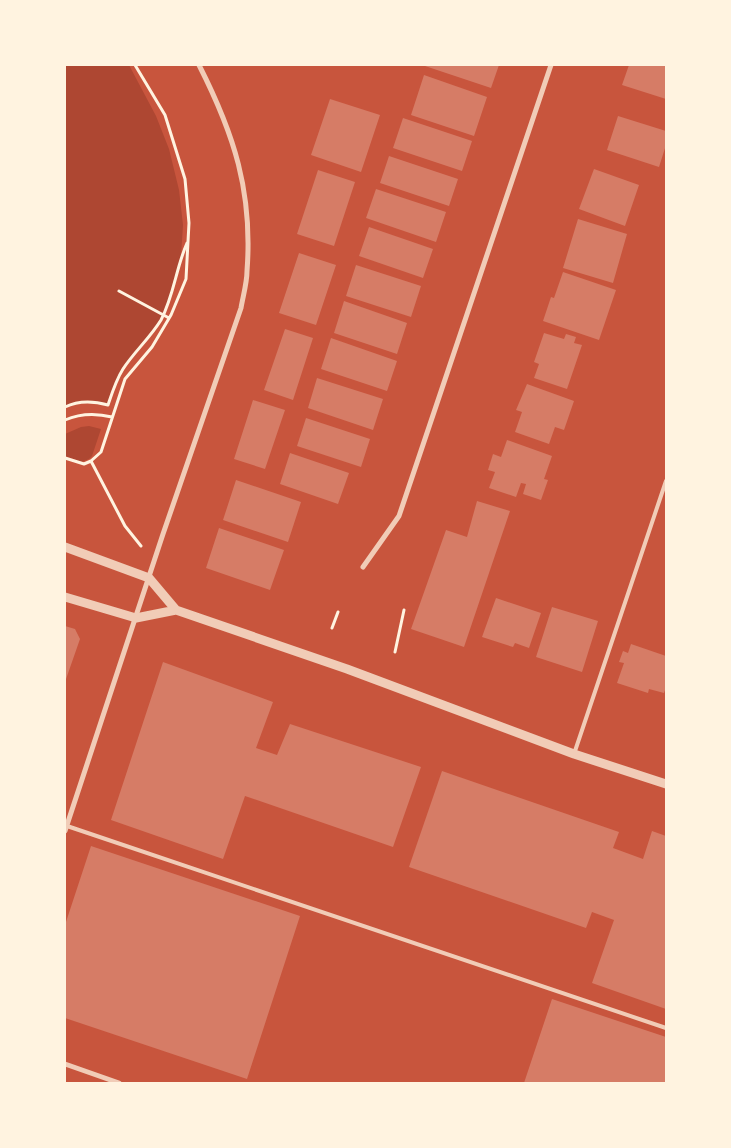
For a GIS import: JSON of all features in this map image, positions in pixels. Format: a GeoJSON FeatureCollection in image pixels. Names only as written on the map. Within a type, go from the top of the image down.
{"type":"FeatureCollection","features":[{"type":"Feature","properties":{"kind":"street"},"geometry":{"type":"LineString","coordinates":[[65,832],[240,308],[247,273],[246,196],[234,145],[218,102],[199,65]]}},
{"type":"Feature","properties":{"kind":"street"},"geometry":{"type":"LineString","coordinates":[[363,567],[399,516],[551,65]]}},
{"type":"Feature","properties":{"kind":"street"},"geometry":{"type":"LineString","coordinates":[[65,547],[149,578],[176,610]]}},
{"type":"Feature","properties":{"kind":"street"},"geometry":{"type":"LineString","coordinates":[[65,597],[136,618],[176,610],[348,669],[574,754],[666,784]]}},
{"type":"Feature","properties":{"kind":"street"},"geometry":{"type":"LineString","coordinates":[[65,1064],[119,1083]]}},
{"type":"Feature","properties":{"kind":"lane"},"geometry":{"type":"LineString","coordinates":[[574,754],[666,481]]}},
{"type":"Feature","properties":{"kind":"lane"},"geometry":{"type":"LineString","coordinates":[[67,826],[666,1028]]}},
{"type":"Feature","properties":{"kind":"path"},"geometry":{"type":"LineString","coordinates":[[65,458],[84,464],[91,461],[101,452],[124,379],[152,347],[170,318],[186,279],[189,223],[185,179],[166,115],[135,65]]}},
{"type":"Feature","properties":{"kind":"path"},"geometry":{"type":"LineString","coordinates":[[65,407],[92,401],[108,405],[122,370],[148,338],[170,302],[181,256],[188,240]]}},
{"type":"Feature","properties":{"kind":"path"},"geometry":{"type":"LineString","coordinates":[[120,291],[170,318]]}},
{"type":"Feature","properties":{"kind":"path"},"geometry":{"type":"LineString","coordinates":[[65,420],[84,415],[98,414],[112,417]]}},
{"type":"Feature","properties":{"kind":"path"},"geometry":{"type":"LineString","coordinates":[[91,461],[125,526],[154,562]]}},
{"type":"Feature","properties":{"kind":"path"},"geometry":{"type":"LineString","coordinates":[[395,652],[404,610]]}},
{"type":"Feature","properties":{"kind":"path"},"geometry":{"type":"LineString","coordinates":[[332,628],[338,612]]}},
{"type":"Feature","properties":{"kind":"shaded area"},"geometry":{"type":"Polygon","coordinates":[[[65,65],[129,65],[156,116],[169,149],[179,190],[183,225],[177,279],[160,321],[122,370],[108,405],[92,401],[65,407],[65,65]]]}},
{"type":"Feature","properties":{"kind":"shaded area"},"geometry":{"type":"Polygon","coordinates":[[[89,426],[101,429],[92,456],[82,462],[65,456],[65,434],[81,427],[89,426]]]}},
{"type":"Feature","properties":{"kind":"building"},"geometry":{"type":"Polygon","coordinates":[[[422,65],[499,65],[491,88],[422,65]]]}},
{"type":"Feature","properties":{"kind":"building"},"geometry":{"type":"Polygon","coordinates":[[[629,65],[666,65],[666,99],[622,85],[629,65]]]}},
{"type":"Feature","properties":{"kind":"building"},"geometry":{"type":"Polygon","coordinates":[[[424,75],[487,97],[474,136],[411,115],[424,75]]]}},
{"type":"Feature","properties":{"kind":"building"},"geometry":{"type":"Polygon","coordinates":[[[330,99],[380,115],[361,172],[311,155],[330,99]]]}},
{"type":"Feature","properties":{"kind":"building"},"geometry":{"type":"Polygon","coordinates":[[[618,116],[666,131],[666,145],[659,167],[607,150],[618,116]]]}},
{"type":"Feature","properties":{"kind":"building"},"geometry":{"type":"Polygon","coordinates":[[[403,118],[472,141],[462,171],[393,148],[403,118]]]}},
{"type":"Feature","properties":{"kind":"building"},"geometry":{"type":"Polygon","coordinates":[[[389,156],[458,179],[449,206],[380,183],[389,156]]]}},
{"type":"Feature","properties":{"kind":"building"},"geometry":{"type":"Polygon","coordinates":[[[594,169],[639,185],[625,226],[579,209],[594,169]]]}},
{"type":"Feature","properties":{"kind":"building"},"geometry":{"type":"Polygon","coordinates":[[[318,170],[355,182],[334,246],[297,234],[318,170]]]}},
{"type":"Feature","properties":{"kind":"building"},"geometry":{"type":"Polygon","coordinates":[[[376,189],[446,212],[436,242],[366,218],[376,189]]]}},
{"type":"Feature","properties":{"kind":"building"},"geometry":{"type":"Polygon","coordinates":[[[578,219],[627,234],[613,283],[563,268],[578,219]]]}},
{"type":"Feature","properties":{"kind":"building"},"geometry":{"type":"Polygon","coordinates":[[[369,227],[433,249],[423,278],[359,256],[369,227]]]}},
{"type":"Feature","properties":{"kind":"building"},"geometry":{"type":"Polygon","coordinates":[[[299,253],[336,265],[316,325],[279,313],[299,253]]]}},
{"type":"Feature","properties":{"kind":"building"},"geometry":{"type":"Polygon","coordinates":[[[356,265],[421,286],[411,317],[346,296],[356,265]]]}},
{"type":"Feature","properties":{"kind":"building"},"geometry":{"type":"Polygon","coordinates":[[[563,272],[616,290],[599,340],[543,321],[551,297],[554,298],[563,272]]]}},
{"type":"Feature","properties":{"kind":"building"},"geometry":{"type":"Polygon","coordinates":[[[344,301],[407,323],[397,354],[334,333],[344,301]]]}},
{"type":"Feature","properties":{"kind":"building"},"geometry":{"type":"Polygon","coordinates":[[[285,329],[313,338],[293,400],[264,390],[285,329]]]}},
{"type":"Feature","properties":{"kind":"building"},"geometry":{"type":"Polygon","coordinates":[[[544,333],[564,339],[566,334],[576,337],[574,343],[582,345],[567,389],[534,378],[539,364],[534,362],[544,333]]]}},
{"type":"Feature","properties":{"kind":"building"},"geometry":{"type":"Polygon","coordinates":[[[331,338],[397,361],[387,391],[321,369],[331,338]]]}},
{"type":"Feature","properties":{"kind":"building"},"geometry":{"type":"Polygon","coordinates":[[[317,378],[383,399],[373,430],[308,408],[317,378]]]}},
{"type":"Feature","properties":{"kind":"building"},"geometry":{"type":"Polygon","coordinates":[[[527,384],[574,401],[564,430],[555,427],[549,444],[515,432],[522,412],[516,410],[527,384]]]}},
{"type":"Feature","properties":{"kind":"building"},"geometry":{"type":"Polygon","coordinates":[[[253,400],[285,410],[265,469],[234,459],[253,400]]]}},
{"type":"Feature","properties":{"kind":"building"},"geometry":{"type":"Polygon","coordinates":[[[306,418],[370,439],[361,467],[297,446],[306,418]]]}},
{"type":"Feature","properties":{"kind":"building"},"geometry":{"type":"Polygon","coordinates":[[[507,440],[552,456],[544,479],[548,480],[541,500],[523,494],[526,484],[521,483],[516,497],[489,488],[495,472],[488,470],[493,454],[501,457],[507,440]]]}},
{"type":"Feature","properties":{"kind":"building"},"geometry":{"type":"Polygon","coordinates":[[[290,453],[349,473],[338,504],[280,484],[290,453]]]}},
{"type":"Feature","properties":{"kind":"building"},"geometry":{"type":"Polygon","coordinates":[[[236,480],[301,502],[288,542],[223,520],[236,480]]]}},
{"type":"Feature","properties":{"kind":"building"},"geometry":{"type":"Polygon","coordinates":[[[477,501],[510,511],[464,647],[411,629],[446,530],[467,537],[477,501]]]}},
{"type":"Feature","properties":{"kind":"building"},"geometry":{"type":"Polygon","coordinates":[[[219,528],[284,550],[270,590],[206,568],[219,528]]]}},
{"type":"Feature","properties":{"kind":"building"},"geometry":{"type":"Polygon","coordinates":[[[496,598],[541,613],[529,648],[515,643],[513,647],[482,637],[496,598]]]}},
{"type":"Feature","properties":{"kind":"building"},"geometry":{"type":"Polygon","coordinates":[[[552,607],[598,621],[582,672],[536,657],[552,607]]]}},
{"type":"Feature","properties":{"kind":"building"},"geometry":{"type":"Polygon","coordinates":[[[65,626],[75,629],[80,639],[65,682],[65,626]]]}},
{"type":"Feature","properties":{"kind":"building"},"geometry":{"type":"Polygon","coordinates":[[[631,644],[666,656],[666,687],[664,693],[649,689],[648,693],[617,683],[624,663],[619,662],[623,651],[628,653],[631,644]]]}},
{"type":"Feature","properties":{"kind":"building"},"geometry":{"type":"Polygon","coordinates":[[[163,662],[273,702],[256,748],[277,755],[290,724],[421,767],[393,847],[245,796],[223,859],[111,820],[163,662]]]}},
{"type":"Feature","properties":{"kind":"building"},"geometry":{"type":"Polygon","coordinates":[[[442,771],[619,832],[613,848],[643,859],[652,831],[666,836],[666,1009],[592,983],[614,920],[592,912],[586,928],[409,867],[442,771]]]}},
{"type":"Feature","properties":{"kind":"building"},"geometry":{"type":"Polygon","coordinates":[[[91,846],[300,916],[247,1079],[65,1018],[65,925],[91,846]]]}},
{"type":"Feature","properties":{"kind":"building"},"geometry":{"type":"Polygon","coordinates":[[[552,999],[666,1037],[666,1083],[524,1083],[552,999]]]}}]}
